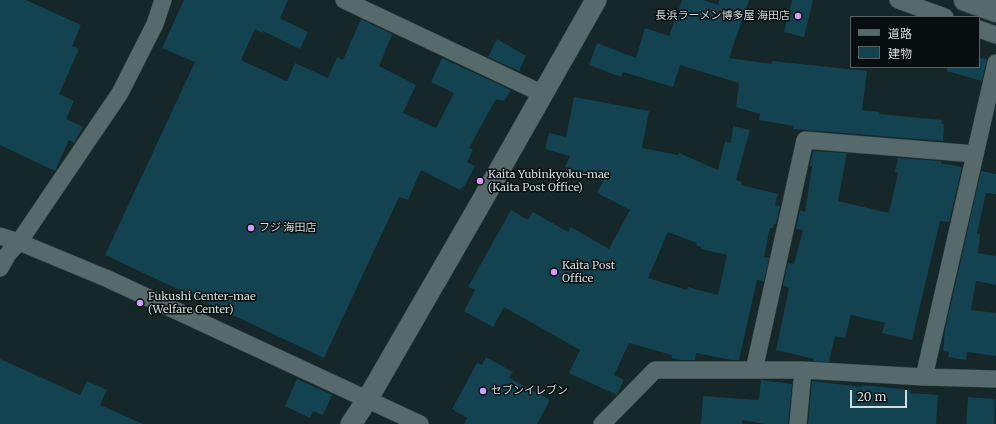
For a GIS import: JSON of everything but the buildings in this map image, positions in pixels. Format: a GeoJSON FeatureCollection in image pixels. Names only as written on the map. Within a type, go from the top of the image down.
{"type":"FeatureCollection","features":[{"type":"Feature","properties":{"kind":"main road"},"geometry":{"type":"LineString","coordinates":[[965,0],[996,11]]}},
{"type":"Feature","properties":{"kind":"street"},"geometry":{"type":"LineString","coordinates":[[0,268],[8,254],[19,242],[120,93],[155,24],[163,0]]}},
{"type":"Feature","properties":{"kind":"street"},"geometry":{"type":"LineString","coordinates":[[344,0],[543,94]]}},
{"type":"Feature","properties":{"kind":"street"},"geometry":{"type":"LineString","coordinates":[[352,424],[596,0]]}},
{"type":"Feature","properties":{"kind":"street"},"geometry":{"type":"LineString","coordinates":[[898,0],[942,16]]}},
{"type":"Feature","properties":{"kind":"street"},"geometry":{"type":"LineString","coordinates":[[980,29],[996,35]]}},
{"type":"Feature","properties":{"kind":"street"},"geometry":{"type":"LineString","coordinates":[[924,377],[996,62]]}},
{"type":"Feature","properties":{"kind":"street"},"geometry":{"type":"LineString","coordinates":[[754,370],[805,140],[975,154]]}},
{"type":"Feature","properties":{"kind":"street"},"geometry":{"type":"LineString","coordinates":[[0,236],[19,242],[108,279],[420,424]]}},
{"type":"Feature","properties":{"kind":"street"},"geometry":{"type":"LineString","coordinates":[[602,424],[655,370],[803,370],[924,377],[996,379]]}},
{"type":"Feature","properties":{"kind":"street"},"geometry":{"type":"LineString","coordinates":[[798,424],[803,370]]}},
{"type":"Feature","properties":{"kind":"place","name":"長浜ラーメン博多屋 海田店"},"geometry":{"type":"Point","coordinates":[798,16]}},
{"type":"Feature","properties":{"kind":"place","name":"Kaita Yubinkyoku-mae (Kaita Post Office)"},"geometry":{"type":"Point","coordinates":[480,181]}},
{"type":"Feature","properties":{"kind":"place","name":"フジ 海田店"},"geometry":{"type":"Point","coordinates":[251,228]}},
{"type":"Feature","properties":{"kind":"place","name":"Kaita Post Office"},"geometry":{"type":"Point","coordinates":[554,272]}},
{"type":"Feature","properties":{"kind":"place","name":"Fukushi Center-mae (Welfare Center)"},"geometry":{"type":"Point","coordinates":[140,303]}},
{"type":"Feature","properties":{"kind":"place","name":"セブンイレブン"},"geometry":{"type":"Point","coordinates":[483,391]}}]}
